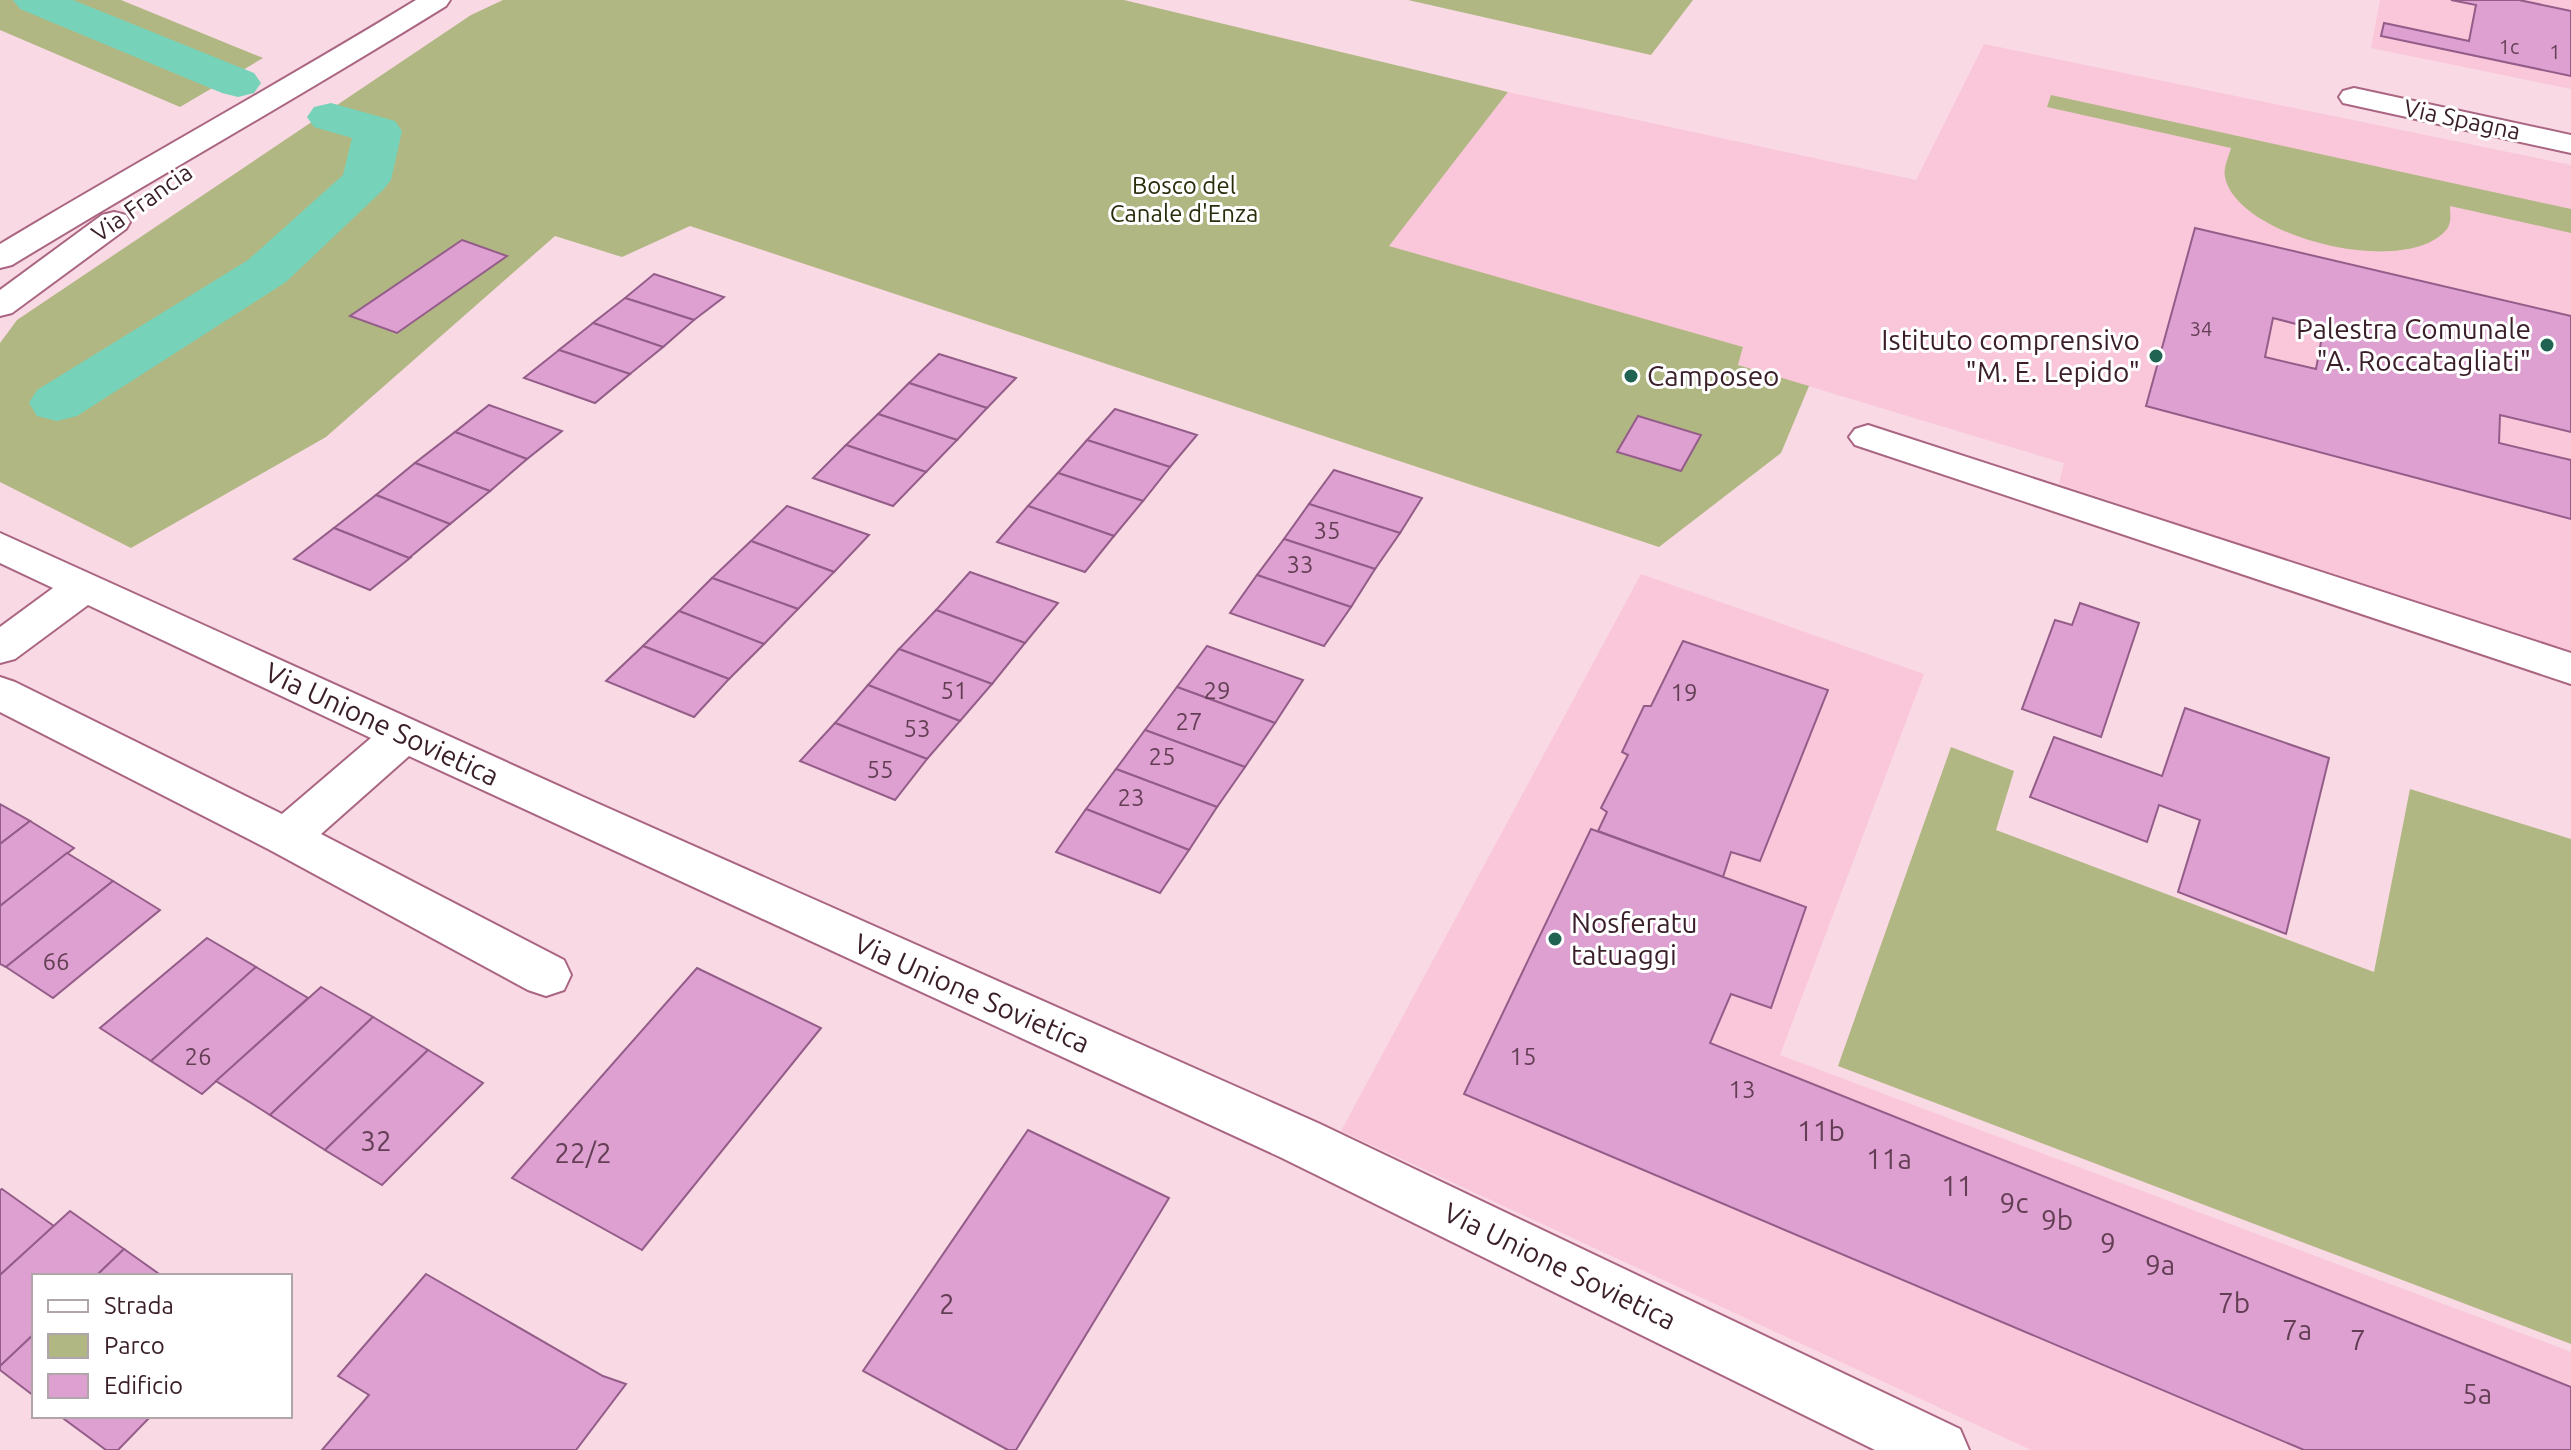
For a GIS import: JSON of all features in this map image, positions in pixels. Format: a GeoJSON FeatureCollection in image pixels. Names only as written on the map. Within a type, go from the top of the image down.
{"type":"FeatureCollection","features":[{"type":"Feature","properties":{"kind":"street","name":"Via Francia"},"geometry":{"type":"LineString","coordinates":[[0,258],[50,231],[162,160],[282,95],[436,0]]}},
{"type":"Feature","properties":{"kind":"street","name":"Via Francia"},"geometry":{"type":"LineString","coordinates":[[0,306],[193,168],[282,95]]}},
{"type":"Feature","properties":{"kind":"street","name":"Via Spagna"},"geometry":{"type":"LineString","coordinates":[[2354,97],[2571,144]]}},
{"type":"Feature","properties":{"kind":"street"},"geometry":{"type":"LineString","coordinates":[[1868,437],[2571,669]]}},
{"type":"Feature","properties":{"kind":"street","name":"Via Unione Sovietica"},"geometry":{"type":"LineString","coordinates":[[0,547],[404,735],[1299,1140],[1939,1450]]}},
{"type":"Feature","properties":{"kind":"street"},"geometry":{"type":"LineString","coordinates":[[0,648],[85,586]]}},
{"type":"Feature","properties":{"kind":"street"},"geometry":{"type":"LineString","coordinates":[[0,693],[286,837],[546,975]]}},
{"type":"Feature","properties":{"kind":"street"},"geometry":{"type":"LineString","coordinates":[[286,837],[404,735]]}},
{"type":"Feature","properties":{"kind":"shaded area"},"geometry":{"type":"Polygon","coordinates":[[[2380,0],[2571,0],[2571,89],[2371,48],[2380,0]]]}},
{"type":"Feature","properties":{"kind":"shaded area","name":"Istituto comprensivo \"M. E. Lepido\""},"geometry":{"type":"Polygon","coordinates":[[[1984,44],[2571,165],[2571,654],[2059,484],[2064,463],[1738,365],[1743,348],[1388,246],[1508,92],[1916,180],[1984,44]]]}},
{"type":"Feature","properties":{"kind":"shaded area"},"geometry":{"type":"Polygon","coordinates":[[[1641,574],[1924,674],[1780,1055],[2571,1352],[2571,1450],[2031,1450],[1341,1131],[1641,574]]]}},
{"type":"Feature","properties":{"kind":"green space"},"geometry":{"type":"Polygon","coordinates":[[[0,0],[121,0],[263,58],[180,107],[0,30],[0,0]]]}},
{"type":"Feature","properties":{"kind":"green space","name":"Bosco del Canale d'Enza"},"geometry":{"type":"Polygon","coordinates":[[[503,0],[1124,0],[1508,92],[1389,246],[1743,347],[1738,365],[1809,386],[1781,453],[1659,547],[690,226],[622,257],[555,236],[326,437],[131,548],[0,482],[0,343],[17,320],[471,15],[503,0]]]}},
{"type":"Feature","properties":{"kind":"green space"},"geometry":{"type":"Polygon","coordinates":[[[1408,0],[1693,0],[1651,55],[1408,0]]]}},
{"type":"Feature","properties":{"kind":"green space"},"geometry":{"type":"Polygon","coordinates":[[[2051,95],[2571,209],[2571,233],[2450,206],[2447,229],[2427,244],[2398,251],[2363,251],[2326,245],[2259,218],[2236,199],[2225,177],[2231,148],[2047,107],[2051,95]]]}},
{"type":"Feature","properties":{"kind":"green space"},"geometry":{"type":"Polygon","coordinates":[[[1951,747],[2014,771],[1996,830],[2374,972],[2410,789],[2571,839],[2571,1344],[1838,1066],[1951,747]]]}},
{"type":"Feature","properties":{"kind":"building"},"geometry":{"type":"Polygon","coordinates":[[[2451,0],[2519,0],[2571,11],[2571,76],[2381,36],[2384,23],[2469,41],[2476,5],[2451,0]]]}},
{"type":"Feature","properties":{"kind":"building"},"geometry":{"type":"Polygon","coordinates":[[[2195,228],[2571,316],[2571,432],[2500,415],[2499,443],[2571,460],[2571,519],[2146,406],[2195,228]],[[2273,318],[2265,357],[2316,369],[2323,331],[2273,318]]]}},
{"type":"Feature","properties":{"kind":"building"},"geometry":{"type":"Polygon","coordinates":[[[462,240],[507,256],[397,333],[350,316],[462,240]]]}},
{"type":"Feature","properties":{"kind":"building"},"geometry":{"type":"Polygon","coordinates":[[[654,274],[724,297],[694,320],[625,298],[654,274]]]}},
{"type":"Feature","properties":{"kind":"building"},"geometry":{"type":"Polygon","coordinates":[[[625,298],[694,320],[663,347],[593,323],[625,298]]]}},
{"type":"Feature","properties":{"kind":"building"},"geometry":{"type":"Polygon","coordinates":[[[593,323],[663,347],[630,374],[559,350],[593,323]]]}},
{"type":"Feature","properties":{"kind":"building"},"geometry":{"type":"Polygon","coordinates":[[[559,350],[630,374],[595,403],[524,378],[559,350]]]}},
{"type":"Feature","properties":{"kind":"building"},"geometry":{"type":"Polygon","coordinates":[[[939,354],[1016,378],[987,408],[909,383],[939,354]]]}},
{"type":"Feature","properties":{"kind":"building"},"geometry":{"type":"Polygon","coordinates":[[[909,383],[987,408],[957,440],[878,414],[909,383]]]}},
{"type":"Feature","properties":{"kind":"building"},"geometry":{"type":"Polygon","coordinates":[[[489,405],[562,431],[527,459],[455,432],[489,405]]]}},
{"type":"Feature","properties":{"kind":"building"},"geometry":{"type":"Polygon","coordinates":[[[1115,409],[1197,435],[1170,467],[1087,440],[1115,409]]]}},
{"type":"Feature","properties":{"kind":"building"},"geometry":{"type":"Polygon","coordinates":[[[878,414],[957,440],[926,472],[846,445],[878,414]]]}},
{"type":"Feature","properties":{"kind":"building"},"geometry":{"type":"Polygon","coordinates":[[[1638,416],[1701,435],[1681,471],[1617,452],[1638,416]]]}},
{"type":"Feature","properties":{"kind":"building"},"geometry":{"type":"Polygon","coordinates":[[[455,432],[527,459],[490,491],[415,463],[455,432]]]}},
{"type":"Feature","properties":{"kind":"building"},"geometry":{"type":"Polygon","coordinates":[[[1087,440],[1170,467],[1143,501],[1058,473],[1087,440]]]}},
{"type":"Feature","properties":{"kind":"building"},"geometry":{"type":"Polygon","coordinates":[[[846,445],[926,472],[893,506],[813,478],[846,445]]]}},
{"type":"Feature","properties":{"kind":"building"},"geometry":{"type":"Polygon","coordinates":[[[415,463],[490,491],[450,524],[376,495],[415,463]]]}},
{"type":"Feature","properties":{"kind":"building"},"geometry":{"type":"Polygon","coordinates":[[[1334,470],[1422,498],[1400,533],[1309,504],[1334,470]]]}},
{"type":"Feature","properties":{"kind":"building"},"geometry":{"type":"Polygon","coordinates":[[[1058,473],[1143,501],[1114,536],[1028,506],[1058,473]]]}},
{"type":"Feature","properties":{"kind":"building"},"geometry":{"type":"Polygon","coordinates":[[[376,495],[450,524],[409,558],[334,528],[376,495]]]}},
{"type":"Feature","properties":{"kind":"building"},"geometry":{"type":"Polygon","coordinates":[[[1309,504],[1400,533],[1375,569],[1284,539],[1309,504]]]}},
{"type":"Feature","properties":{"kind":"building"},"geometry":{"type":"Polygon","coordinates":[[[787,506],[869,535],[834,572],[751,541],[787,506]]]}},
{"type":"Feature","properties":{"kind":"building"},"geometry":{"type":"Polygon","coordinates":[[[1028,506],[1114,536],[1085,572],[997,542],[1028,506]]]}},
{"type":"Feature","properties":{"kind":"building"},"geometry":{"type":"Polygon","coordinates":[[[334,528],[410,558],[370,590],[294,559],[334,528]]]}},
{"type":"Feature","properties":{"kind":"building"},"geometry":{"type":"Polygon","coordinates":[[[1284,539],[1375,569],[1351,607],[1257,575],[1284,539]]]}},
{"type":"Feature","properties":{"kind":"building"},"geometry":{"type":"Polygon","coordinates":[[[751,541],[834,572],[798,609],[712,578],[751,541]]]}},
{"type":"Feature","properties":{"kind":"building"},"geometry":{"type":"Polygon","coordinates":[[[970,572],[1058,603],[1025,643],[936,610],[970,572]]]}},
{"type":"Feature","properties":{"kind":"building"},"geometry":{"type":"Polygon","coordinates":[[[1257,575],[1351,607],[1324,646],[1230,613],[1257,575]]]}},
{"type":"Feature","properties":{"kind":"building"},"geometry":{"type":"Polygon","coordinates":[[[712,578],[798,609],[764,644],[679,611],[712,578]]]}},
{"type":"Feature","properties":{"kind":"building"},"geometry":{"type":"Polygon","coordinates":[[[2080,603],[2139,623],[2101,737],[2022,709],[2055,620],[2072,625],[2080,603]]]}},
{"type":"Feature","properties":{"kind":"building"},"geometry":{"type":"Polygon","coordinates":[[[936,610],[1025,643],[992,684],[899,649],[936,610]]]}},
{"type":"Feature","properties":{"kind":"building"},"geometry":{"type":"Polygon","coordinates":[[[679,611],[764,644],[729,679],[643,646],[679,611]]]}},
{"type":"Feature","properties":{"kind":"building"},"geometry":{"type":"Polygon","coordinates":[[[1683,641],[1828,690],[1760,861],[1731,852],[1723,877],[1598,831],[1607,812],[1601,808],[1628,755],[1622,752],[1644,706],[1651,706],[1683,641]]]}},
{"type":"Feature","properties":{"kind":"building"},"geometry":{"type":"Polygon","coordinates":[[[643,646],[729,679],[694,717],[606,681],[643,646]]]}},
{"type":"Feature","properties":{"kind":"building"},"geometry":{"type":"Polygon","coordinates":[[[1207,646],[1303,680],[1275,723],[1177,687],[1207,646]]]}},
{"type":"Feature","properties":{"kind":"building"},"geometry":{"type":"Polygon","coordinates":[[[899,649],[992,684],[960,721],[868,685],[899,649]]]}},
{"type":"Feature","properties":{"kind":"building"},"geometry":{"type":"Polygon","coordinates":[[[868,685],[960,721],[927,759],[835,723],[868,685]]]}},
{"type":"Feature","properties":{"kind":"building"},"geometry":{"type":"Polygon","coordinates":[[[1177,687],[1275,723],[1245,767],[1145,730],[1177,687]]]}},
{"type":"Feature","properties":{"kind":"building"},"geometry":{"type":"Polygon","coordinates":[[[2185,708],[2329,758],[2286,934],[2178,892],[2200,820],[2159,805],[2147,842],[2030,797],[2054,737],[2162,776],[2185,708]]]}},
{"type":"Feature","properties":{"kind":"building"},"geometry":{"type":"Polygon","coordinates":[[[835,723],[927,759],[895,800],[800,761],[835,723]]]}},
{"type":"Feature","properties":{"kind":"building"},"geometry":{"type":"Polygon","coordinates":[[[1145,730],[1245,767],[1217,807],[1116,769],[1145,730]]]}},
{"type":"Feature","properties":{"kind":"building"},"geometry":{"type":"Polygon","coordinates":[[[1116,769],[1217,807],[1189,850],[1086,809],[1116,769]]]}},
{"type":"Feature","properties":{"kind":"building"},"geometry":{"type":"Polygon","coordinates":[[[0,804],[30,821],[0,844],[0,804]]]}},
{"type":"Feature","properties":{"kind":"building"},"geometry":{"type":"Polygon","coordinates":[[[1086,809],[1189,850],[1160,893],[1056,852],[1086,809]]]}},
{"type":"Feature","properties":{"kind":"building"},"geometry":{"type":"Polygon","coordinates":[[[30,821],[74,848],[0,906],[0,844],[30,821]]]}},
{"type":"Feature","properties":{"kind":"building"},"geometry":{"type":"Polygon","coordinates":[[[1591,829],[1806,907],[1771,1008],[1731,994],[1710,1043],[2571,1387],[2571,1450],[2304,1450],[1464,1094],[1591,829]]]}},
{"type":"Feature","properties":{"kind":"building"},"geometry":{"type":"Polygon","coordinates":[[[67,853],[113,881],[6,967],[0,964],[0,906],[67,853]]]}},
{"type":"Feature","properties":{"kind":"building"},"geometry":{"type":"Polygon","coordinates":[[[113,881],[160,910],[53,998],[6,967],[113,881]]]}},
{"type":"Feature","properties":{"kind":"building"},"geometry":{"type":"Polygon","coordinates":[[[207,938],[256,967],[151,1061],[100,1028],[207,938]]]}},
{"type":"Feature","properties":{"kind":"building"},"geometry":{"type":"Polygon","coordinates":[[[256,967],[308,998],[202,1094],[151,1061],[256,967]]]}},
{"type":"Feature","properties":{"kind":"building"},"geometry":{"type":"Polygon","coordinates":[[[697,968],[821,1028],[642,1250],[512,1178],[697,968]]]}},
{"type":"Feature","properties":{"kind":"building"},"geometry":{"type":"Polygon","coordinates":[[[321,987],[373,1017],[270,1115],[216,1081],[321,987]]]}},
{"type":"Feature","properties":{"kind":"building"},"geometry":{"type":"Polygon","coordinates":[[[373,1017],[428,1050],[325,1150],[270,1115],[373,1017]]]}},
{"type":"Feature","properties":{"kind":"building"},"geometry":{"type":"Polygon","coordinates":[[[428,1050],[483,1083],[382,1185],[325,1150],[428,1050]]]}},
{"type":"Feature","properties":{"kind":"building"},"geometry":{"type":"Polygon","coordinates":[[[1028,1130],[1169,1198],[1016,1450],[1008,1450],[863,1371],[1028,1130]]]}},
{"type":"Feature","properties":{"kind":"building"},"geometry":{"type":"Polygon","coordinates":[[[0,1190],[54,1226],[0,1275],[0,1190]]]}},
{"type":"Feature","properties":{"kind":"building"},"geometry":{"type":"Polygon","coordinates":[[[70,1211],[124,1249],[98,1274],[32,1274],[32,1336],[0,1366],[0,1275],[70,1211]]]}},
{"type":"Feature","properties":{"kind":"building"},"geometry":{"type":"Polygon","coordinates":[[[124,1249],[159,1274],[98,1274],[124,1249]]]}},
{"type":"Feature","properties":{"kind":"building"},"geometry":{"type":"Polygon","coordinates":[[[426,1274],[603,1376],[626,1384],[576,1450],[322,1450],[369,1395],[338,1376],[426,1274]]]}},
{"type":"Feature","properties":{"kind":"building"},"geometry":{"type":"Polygon","coordinates":[[[32,1336],[32,1394],[0,1370],[0,1366],[32,1336]]]}},
{"type":"Feature","properties":{"kind":"building"},"geometry":{"type":"Polygon","coordinates":[[[63,1418],[149,1418],[118,1450],[106,1450],[63,1418]]]}},
{"type":"Feature","properties":{"kind":"waterway"},"geometry":{"type":"LineString","coordinates":[[35,0],[238,83]]}},
{"type":"Feature","properties":{"kind":"waterway"},"geometry":{"type":"LineString","coordinates":[[57,403],[267,271],[366,180],[378,131],[331,117]]}},
{"type":"Feature","properties":{"kind":"place","name":"Palestra Comunale \"A. Roccatagliati\""},"geometry":{"type":"Point","coordinates":[2547,345]}},
{"type":"Feature","properties":{"kind":"place","name":"Istituto comprensivo \"M. E. Lepido\""},"geometry":{"type":"Point","coordinates":[2156,356]}},
{"type":"Feature","properties":{"kind":"place","name":"Camposeo"},"geometry":{"type":"Point","coordinates":[1631,376]}},
{"type":"Feature","properties":{"kind":"place","name":"Nosferatu tatuaggi"},"geometry":{"type":"Point","coordinates":[1555,939]}}]}
